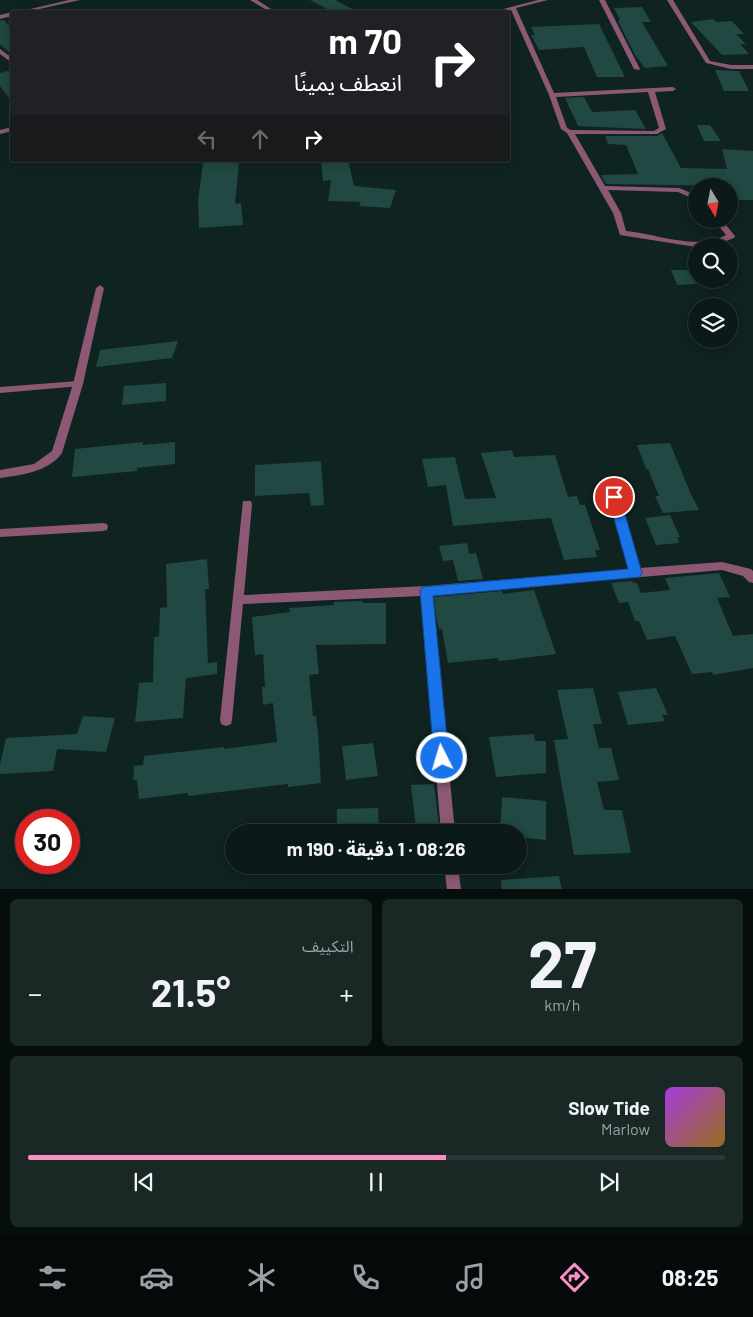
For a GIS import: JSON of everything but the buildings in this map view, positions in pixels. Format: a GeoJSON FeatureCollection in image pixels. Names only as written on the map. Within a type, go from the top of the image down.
{"type":"FeatureCollection","features":[{"type":"Feature","properties":{"kind":"street"},"geometry":{"type":"LineString","coordinates":[[30,10],[77,0]]}},
{"type":"Feature","properties":{"kind":"street"},"geometry":{"type":"LineString","coordinates":[[253,0],[270,10]]}},
{"type":"Feature","properties":{"kind":"street"},"geometry":{"type":"LineString","coordinates":[[504,10],[545,0]]}},
{"type":"Feature","properties":{"kind":"street"},"geometry":{"type":"LineString","coordinates":[[602,0],[637,69]]}},
{"type":"Feature","properties":{"kind":"street"},"geometry":{"type":"LineString","coordinates":[[670,0],[708,62],[731,67],[753,67]]}},
{"type":"Feature","properties":{"kind":"street"},"geometry":{"type":"LineString","coordinates":[[513,8],[552,95],[564,129],[570,132],[655,133],[660,131],[663,129],[651,90]]}},
{"type":"Feature","properties":{"kind":"street"},"geometry":{"type":"LineString","coordinates":[[0,51],[10,59]]}},
{"type":"Feature","properties":{"kind":"street"},"geometry":{"type":"LineString","coordinates":[[552,95],[673,89]]}},
{"type":"Feature","properties":{"kind":"street"},"geometry":{"type":"LineString","coordinates":[[570,132],[617,213],[623,233],[656,238],[682,245],[700,245],[723,241],[731,236],[724,228]]}},
{"type":"Feature","properties":{"kind":"street"},"geometry":{"type":"LineString","coordinates":[[602,188],[679,190],[688,194]]}},
{"type":"Feature","properties":{"kind":"street"},"geometry":{"type":"LineString","coordinates":[[0,474],[40,467],[57,453],[78,384],[100,288]]}},
{"type":"Feature","properties":{"kind":"street"},"geometry":{"type":"LineString","coordinates":[[614,497],[636,573]]}},
{"type":"Feature","properties":{"kind":"street"},"geometry":{"type":"LineString","coordinates":[[226,720],[247,504]]}},
{"type":"Feature","properties":{"kind":"street"},"geometry":{"type":"LineString","coordinates":[[0,533],[103,527]]}},
{"type":"Feature","properties":{"kind":"street"},"geometry":{"type":"LineString","coordinates":[[239,600],[426,591],[722,566],[747,572],[753,579]]}},
{"type":"Feature","properties":{"kind":"street"},"geometry":{"type":"LineString","coordinates":[[426,591],[447,824]]}},
{"type":"Feature","properties":{"kind":"street"},"geometry":{"type":"LineString","coordinates":[[452,874],[454,889]]}},
{"type":"Feature","properties":{"kind":"lane"},"geometry":{"type":"LineString","coordinates":[[0,390],[78,384]]}},
{"type":"Feature","properties":{"kind":"route"},"geometry":{"type":"LineString","coordinates":[[442,758],[426,591],[636,573],[614,497]]}}]}
